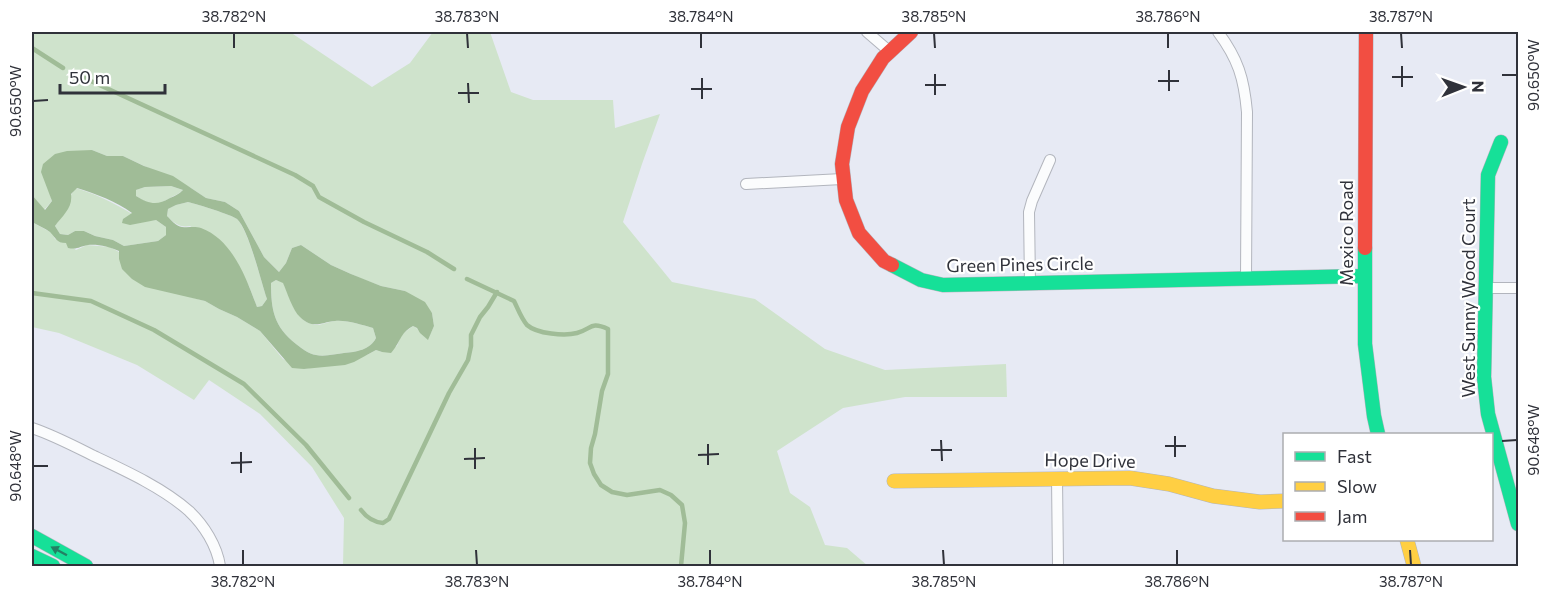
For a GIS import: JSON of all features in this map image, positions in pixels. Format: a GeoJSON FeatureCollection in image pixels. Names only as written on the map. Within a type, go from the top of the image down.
{"type":"FeatureCollection","features":[{"type":"Feature","properties":{"kind":"street"},"geometry":{"type":"LineString","coordinates":[[867,32],[889,51]]}},
{"type":"Feature","properties":{"kind":"street","name":"Green Pines Circle"},"geometry":{"type":"LineString","coordinates":[[911,32],[889,51],[865,84],[855,104],[843,148],[842,179],[848,210],[857,230],[883,260],[902,272],[922,281],[943,285],[1365,276]]}},
{"type":"Feature","properties":{"kind":"street"},"geometry":{"type":"LineString","coordinates":[[1218,32],[1230,48],[1239,68],[1248,112],[1246,279]]}},
{"type":"Feature","properties":{"kind":"street","name":"Mexico Road"},"geometry":{"type":"LineString","coordinates":[[1366,32],[1365,344],[1378,433]]}},
{"type":"Feature","properties":{"kind":"street","name":"West Sunny Wood Court"},"geometry":{"type":"LineString","coordinates":[[1501,142],[1488,175],[1484,377],[1488,414],[1518,524]]}},
{"type":"Feature","properties":{"kind":"street"},"geometry":{"type":"LineString","coordinates":[[1030,284],[1029,212],[1050,160]]}},
{"type":"Feature","properties":{"kind":"street"},"geometry":{"type":"LineString","coordinates":[[746,184],[842,179]]}},
{"type":"Feature","properties":{"kind":"street"},"geometry":{"type":"LineString","coordinates":[[1485,288],[1518,288]]}},
{"type":"Feature","properties":{"kind":"street"},"geometry":{"type":"LineString","coordinates":[[32,428],[124,470],[174,500],[190,512],[203,528],[214,545],[220,567]]}},
{"type":"Feature","properties":{"kind":"street"},"geometry":{"type":"LineString","coordinates":[[1057,478],[1058,567]]}},
{"type":"Feature","properties":{"kind":"street","name":"Hope Drive"},"geometry":{"type":"LineString","coordinates":[[894,481],[1130,478],[1169,484],[1213,496],[1260,502],[1283,501]]}},
{"type":"Feature","properties":{"kind":"street"},"geometry":{"type":"LineString","coordinates":[[32,536],[86,567]]}},
{"type":"Feature","properties":{"kind":"street"},"geometry":{"type":"LineString","coordinates":[[1407,541],[1414,567]]}},
{"type":"Feature","properties":{"kind":"street"},"geometry":{"type":"LineString","coordinates":[[32,555],[53,567]]}},
{"type":"Feature","properties":{"kind":"shaded area"},"geometry":{"type":"Polygon","coordinates":[[[32,32],[290,32],[372,87],[410,63],[433,32],[490,32],[511,92],[533,100],[613,100],[615,128],[660,114],[623,222],[672,282],[755,299],[825,349],[885,370],[1006,364],[1007,397],[905,397],[843,408],[777,451],[790,493],[810,507],[825,545],[847,548],[868,566],[343,566],[344,518],[312,467],[260,414],[209,380],[194,400],[137,365],[59,333],[32,327],[32,222],[52,233],[55,239],[67,243],[76,250],[87,245],[110,247],[119,252],[119,259],[190,297],[205,301],[237,317],[260,331],[283,359],[304,369],[367,355],[376,350],[382,352],[397,346],[401,335],[413,326],[428,339],[434,326],[432,313],[405,291],[381,286],[360,278],[331,265],[301,245],[292,248],[286,263],[279,272],[264,257],[239,211],[225,202],[206,198],[191,188],[123,156],[107,156],[92,150],[49,190],[52,201],[44,210],[32,195],[32,32]]]}},
{"type":"Feature","properties":{"kind":"shaded area"},"geometry":{"type":"Polygon","coordinates":[[[92,150],[107,156],[123,156],[173,176],[206,198],[225,202],[239,211],[264,257],[279,272],[286,263],[292,248],[301,245],[331,265],[351,274],[381,286],[405,291],[425,302],[432,313],[434,326],[428,340],[413,326],[403,335],[391,353],[376,350],[345,365],[292,368],[260,331],[237,317],[205,301],[145,287],[122,269],[119,251],[96,245],[68,248],[66,243],[58,241],[50,232],[32,222],[32,195],[45,210],[52,201],[41,172],[43,164],[55,154],[92,150]],[[171,186],[145,187],[136,190],[136,196],[153,203],[165,201],[183,190],[171,186]],[[77,188],[71,194],[69,207],[55,226],[60,234],[68,235],[75,231],[84,231],[124,246],[158,241],[166,235],[166,227],[156,220],[130,225],[122,223],[123,219],[132,213],[106,198],[77,188]],[[188,202],[168,209],[167,216],[180,226],[201,228],[222,241],[237,261],[257,307],[262,306],[267,299],[246,234],[237,219],[188,202]],[[276,280],[271,283],[273,310],[278,324],[289,338],[308,352],[323,356],[358,351],[366,348],[376,338],[373,328],[354,323],[340,321],[313,324],[305,321],[295,310],[283,283],[276,280]]]}},
{"type":"Feature","properties":{"kind":"shaded area"},"geometry":{"type":"Polygon","coordinates":[[[171,186],[183,190],[160,203],[149,203],[136,196],[136,190],[145,187],[171,186]]]}},
{"type":"Feature","properties":{"kind":"shaded area"},"geometry":{"type":"Polygon","coordinates":[[[76,188],[111,202],[144,221],[156,220],[166,227],[166,235],[158,241],[124,246],[84,231],[75,231],[68,235],[60,234],[55,226],[76,188]]]}},
{"type":"Feature","properties":{"kind":"shaded area"},"geometry":{"type":"Polygon","coordinates":[[[188,202],[237,219],[246,234],[267,299],[262,306],[257,307],[249,286],[231,253],[190,226],[177,224],[167,216],[168,209],[188,202]]]}},
{"type":"Feature","properties":{"kind":"shaded area"},"geometry":{"type":"Polygon","coordinates":[[[276,280],[283,282],[297,313],[306,322],[315,325],[335,321],[354,323],[373,328],[376,338],[366,348],[353,352],[322,356],[305,351],[289,338],[275,317],[271,283],[276,280]]]}},
{"type":"Feature","properties":{"kind":"waterway"},"geometry":{"type":"LineString","coordinates":[[32,48],[63,68]]}},
{"type":"Feature","properties":{"kind":"waterway"},"geometry":{"type":"LineString","coordinates":[[80,76],[295,175],[313,186],[319,197],[364,222],[427,252],[454,269]]}},
{"type":"Feature","properties":{"kind":"waterway"},"geometry":{"type":"LineString","coordinates":[[467,279],[514,301],[527,325],[537,330],[551,334],[566,334],[577,333],[594,326],[608,329],[608,374],[602,391],[590,463],[601,485],[612,492],[627,495],[660,490],[671,495],[682,505],[685,523],[681,566]]}},
{"type":"Feature","properties":{"kind":"waterway"},"geometry":{"type":"LineString","coordinates":[[361,510],[376,522],[383,523],[389,519],[449,393],[468,360],[471,335],[497,292]]}},
{"type":"Feature","properties":{"kind":"waterway"},"geometry":{"type":"LineString","coordinates":[[32,293],[91,301],[154,330],[244,384],[306,445],[349,498]]}},
{"type":"Feature","properties":{"kind":"traffic: fast"},"geometry":{"type":"LineString","coordinates":[[1501,142],[1488,175],[1484,377],[1488,414],[1518,524]]}},
{"type":"Feature","properties":{"kind":"traffic: fast"},"geometry":{"type":"LineString","coordinates":[[1365,248],[1365,344],[1378,433]]}},
{"type":"Feature","properties":{"kind":"traffic: fast"},"geometry":{"type":"LineString","coordinates":[[892,265],[921,280],[943,285],[1365,276]]}},
{"type":"Feature","properties":{"kind":"traffic: fast"},"geometry":{"type":"LineString","coordinates":[[32,536],[86,566]]}},
{"type":"Feature","properties":{"kind":"traffic: fast"},"geometry":{"type":"LineString","coordinates":[[32,556],[53,566]]}},
{"type":"Feature","properties":{"kind":"traffic: slow"},"geometry":{"type":"LineString","coordinates":[[894,481],[1130,478],[1169,484],[1213,496],[1260,502],[1283,501]]}},
{"type":"Feature","properties":{"kind":"traffic: slow"},"geometry":{"type":"LineString","coordinates":[[1407,541],[1414,566]]}},
{"type":"Feature","properties":{"kind":"traffic: jam"},"geometry":{"type":"LineString","coordinates":[[892,265],[884,261],[859,233],[846,200],[842,164],[848,127],[862,91],[883,58],[911,32]]}},
{"type":"Feature","properties":{"kind":"traffic: jam"},"geometry":{"type":"LineString","coordinates":[[1365,248],[1366,32]]}}]}
